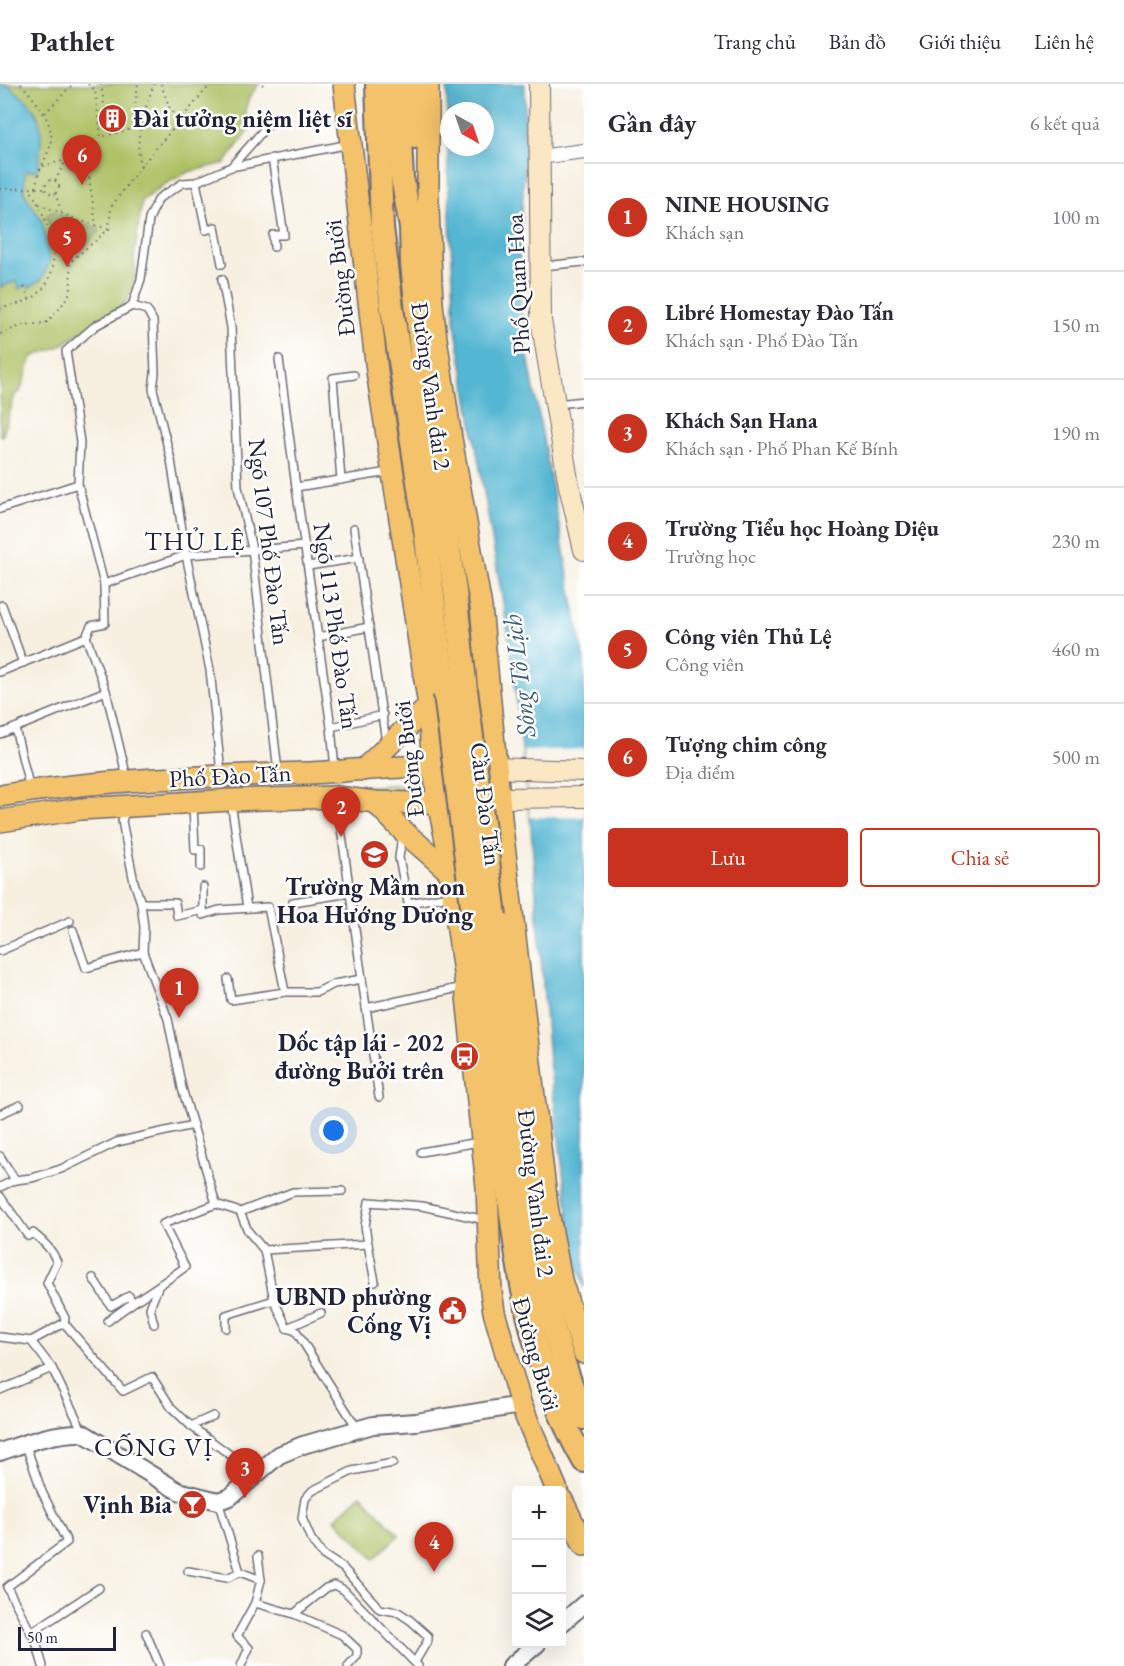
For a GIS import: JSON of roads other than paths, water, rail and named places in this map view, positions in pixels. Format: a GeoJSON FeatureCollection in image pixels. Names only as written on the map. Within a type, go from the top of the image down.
{"type":"FeatureCollection","features":[{"type":"Feature","properties":{"kind":"highway"},"geometry":{"type":"LineString","coordinates":[[364,84],[368,178],[382,227]]}},
{"type":"Feature","properties":{"kind":"highway","name":"Đường Vành đai 2"},"geometry":{"type":"LineString","coordinates":[[377,84],[382,227],[424,522],[446,697]]}},
{"type":"Feature","properties":{"kind":"highway","name":"Đường Vành đai 2"},"geometry":{"type":"LineString","coordinates":[[397,84],[402,177],[411,228],[412,264],[423,371],[455,591],[446,697]]}},
{"type":"Feature","properties":{"kind":"highway"},"geometry":{"type":"LineString","coordinates":[[411,228],[414,159],[413,84]]}},
{"type":"Feature","properties":{"kind":"highway","name":"Cầu Đào Tấn"},"geometry":{"type":"LineString","coordinates":[[446,697],[495,916]]}},
{"type":"Feature","properties":{"kind":"highway","name":"Cầu Đào Tấn"},"geometry":{"type":"LineString","coordinates":[[446,697],[474,921]]}},
{"type":"Feature","properties":{"kind":"highway","name":"Đường Vành đai 2"},"geometry":{"type":"LineString","coordinates":[[495,916],[538,1262],[546,1303],[558,1345],[584,1418]]}},
{"type":"Feature","properties":{"kind":"highway","name":"Đường Vành đai 2"},"geometry":{"type":"LineString","coordinates":[[474,921],[515,1252],[525,1309],[548,1386],[563,1424],[584,1461]]}},
{"type":"Feature","properties":{"kind":"main road","name":"Đường Bưởi"},"geometry":{"type":"LineString","coordinates":[[344,84],[377,371],[392,472],[446,697],[433,766],[450,865],[466,987],[489,1221],[494,1312],[521,1406],[555,1486]]}},
{"type":"Feature","properties":{"kind":"main road","name":"Đường Bưởi"},"geometry":{"type":"LineString","coordinates":[[428,84],[428,206],[432,304],[451,438],[482,606],[499,798],[547,1206],[565,1297],[584,1353]]}},
{"type":"Feature","properties":{"kind":"main road","name":"Phố Quan Hoa"},"geometry":{"type":"LineString","coordinates":[[538,84],[541,320],[569,486],[584,550]]}},
{"type":"Feature","properties":{"kind":"main road"},"geometry":{"type":"LineString","coordinates":[[363,770],[446,697]]}},
{"type":"Feature","properties":{"kind":"main road","name":"Phố Đào Tấn"},"geometry":{"type":"LineString","coordinates":[[0,796],[128,782],[433,766],[497,768]]}},
{"type":"Feature","properties":{"kind":"main road"},"geometry":{"type":"LineString","coordinates":[[497,768],[584,771]]}},
{"type":"Feature","properties":{"kind":"main road"},"geometry":{"type":"LineString","coordinates":[[126,806],[128,782]]}},
{"type":"Feature","properties":{"kind":"main road","name":"Phố Đào Tấn"},"geometry":{"type":"LineString","coordinates":[[0,821],[49,813],[126,806],[231,800],[336,797],[375,802],[438,802],[499,798]]}},
{"type":"Feature","properties":{"kind":"main road"},"geometry":{"type":"LineString","coordinates":[[499,798],[584,797]]}},
{"type":"Feature","properties":{"kind":"main road"},"geometry":{"type":"LineString","coordinates":[[375,802],[403,831],[450,865],[462,843],[478,839],[505,850]]}},
{"type":"Feature","properties":{"kind":"main road"},"geometry":{"type":"LineString","coordinates":[[566,1510],[584,1545]]}},
{"type":"Feature","properties":{"kind":"street"},"geometry":{"type":"LineString","coordinates":[[539,157],[584,151]]}},
{"type":"Feature","properties":{"kind":"street"},"geometry":{"type":"LineString","coordinates":[[0,1452],[25,1443],[71,1432],[83,1433],[178,1491],[218,1502],[230,1497],[279,1455],[303,1445],[373,1425],[445,1418],[521,1406]]}},
{"type":"Feature","properties":{"kind":"street"},"geometry":{"type":"LineString","coordinates":[[566,1619],[584,1604]]}},
{"type":"Feature","properties":{"kind":"street"},"geometry":{"type":"LineString","coordinates":[[511,1666],[532,1648]]}},
{"type":"Feature","properties":{"kind":"lane"},"geometry":{"type":"LineString","coordinates":[[231,167],[268,125]]}},
{"type":"Feature","properties":{"kind":"lane"},"geometry":{"type":"LineString","coordinates":[[0,672],[86,637],[91,626],[105,623],[104,584],[78,484],[80,442],[66,351],[95,326],[132,306],[141,279],[149,219],[159,198],[183,183],[196,182],[231,167],[350,144]]}},
{"type":"Feature","properties":{"kind":"lane"},"geometry":{"type":"LineString","coordinates":[[272,158],[284,235],[273,235],[274,247]]}},
{"type":"Feature","properties":{"kind":"lane"},"geometry":{"type":"LineString","coordinates":[[196,182],[206,230],[215,227],[222,264]]}},
{"type":"Feature","properties":{"kind":"lane"},"geometry":{"type":"LineString","coordinates":[[540,266],[584,261]]}},
{"type":"Feature","properties":{"kind":"lane","name":"Ngõ 107 Phố Đào Tấn"},"geometry":{"type":"LineString","coordinates":[[222,279],[231,327],[238,487],[252,549],[278,774]]}},
{"type":"Feature","properties":{"kind":"lane"},"geometry":{"type":"LineString","coordinates":[[132,306],[147,310],[153,321],[155,373],[153,389],[171,460],[186,555],[210,670],[222,777]]}},
{"type":"Feature","properties":{"kind":"lane","name":"Ngõ 113 Phố Đào Tấn"},"geometry":{"type":"LineString","coordinates":[[279,358],[331,727],[335,772]]}},
{"type":"Feature","properties":{"kind":"lane"},"geometry":{"type":"LineString","coordinates":[[341,480],[333,378],[354,375]]}},
{"type":"Feature","properties":{"kind":"lane"},"geometry":{"type":"LineString","coordinates":[[555,405],[584,401]]}},
{"type":"Feature","properties":{"kind":"lane"},"geometry":{"type":"LineString","coordinates":[[296,487],[392,472]]}},
{"type":"Feature","properties":{"kind":"lane"},"geometry":{"type":"LineString","coordinates":[[0,509],[78,484]]}},
{"type":"Feature","properties":{"kind":"lane"},"geometry":{"type":"LineString","coordinates":[[354,528],[387,747]]}},
{"type":"Feature","properties":{"kind":"lane"},"geometry":{"type":"LineString","coordinates":[[104,584],[186,555],[304,546]]}},
{"type":"Feature","properties":{"kind":"lane"},"geometry":{"type":"LineString","coordinates":[[308,566],[359,558]]}},
{"type":"Feature","properties":{"kind":"lane"},"geometry":{"type":"LineString","coordinates":[[2,605],[22,663]]}},
{"type":"Feature","properties":{"kind":"lane"},"geometry":{"type":"LineString","coordinates":[[318,637],[369,627]]}},
{"type":"Feature","properties":{"kind":"lane"},"geometry":{"type":"LineString","coordinates":[[86,637],[106,690],[128,782]]}},
{"type":"Feature","properties":{"kind":"lane"},"geometry":{"type":"LineString","coordinates":[[0,734],[106,690]]}},
{"type":"Feature","properties":{"kind":"lane"},"geometry":{"type":"LineString","coordinates":[[331,727],[383,715]]}},
{"type":"Feature","properties":{"kind":"lane"},"geometry":{"type":"LineString","coordinates":[[15,728],[30,791]]}},
{"type":"Feature","properties":{"kind":"lane"},"geometry":{"type":"LineString","coordinates":[[336,797],[341,816],[379,1097]]}},
{"type":"Feature","properties":{"kind":"lane"},"geometry":{"type":"LineString","coordinates":[[231,800],[248,908]]}},
{"type":"Feature","properties":{"kind":"lane"},"geometry":{"type":"LineString","coordinates":[[193,803],[195,850],[201,849],[201,867]]}},
{"type":"Feature","properties":{"kind":"lane"},"geometry":{"type":"LineString","coordinates":[[126,806],[122,821],[134,882],[141,903],[144,927],[143,952],[168,1019],[182,1088],[216,1204]]}},
{"type":"Feature","properties":{"kind":"lane"},"geometry":{"type":"LineString","coordinates":[[403,831],[399,858],[408,903],[453,897]]}},
{"type":"Feature","properties":{"kind":"lane"},"geometry":{"type":"LineString","coordinates":[[203,887],[203,915],[219,910],[268,907],[285,992]]}},
{"type":"Feature","properties":{"kind":"lane"},"geometry":{"type":"LineString","coordinates":[[293,902],[350,892]]}},
{"type":"Feature","properties":{"kind":"lane"},"geometry":{"type":"LineString","coordinates":[[141,903],[175,903],[177,916],[202,910]]}},
{"type":"Feature","properties":{"kind":"lane"},"geometry":{"type":"LineString","coordinates":[[0,951],[70,921]]}},
{"type":"Feature","properties":{"kind":"lane"},"geometry":{"type":"LineString","coordinates":[[73,930],[86,968],[143,952]]}},
{"type":"Feature","properties":{"kind":"lane"},"geometry":{"type":"LineString","coordinates":[[228,979],[231,1000],[285,992],[317,992],[334,984],[362,979]]}},
{"type":"Feature","properties":{"kind":"lane"},"geometry":{"type":"LineString","coordinates":[[366,1008],[466,987]]}},
{"type":"Feature","properties":{"kind":"lane"},"geometry":{"type":"LineString","coordinates":[[0,1114],[20,1105]]}},
{"type":"Feature","properties":{"kind":"lane"},"geometry":{"type":"LineString","coordinates":[[0,1187],[15,1180],[32,1178],[61,1169],[117,1142],[193,1125]]}},
{"type":"Feature","properties":{"kind":"lane"},"geometry":{"type":"LineString","coordinates":[[421,1152],[481,1142]]}},
{"type":"Feature","properties":{"kind":"lane"},"geometry":{"type":"LineString","coordinates":[[0,1156],[15,1180]]}},
{"type":"Feature","properties":{"kind":"lane"},"geometry":{"type":"LineString","coordinates":[[108,1321],[185,1267],[163,1224],[216,1204],[240,1212],[293,1192],[342,1191]]}},
{"type":"Feature","properties":{"kind":"lane"},"geometry":{"type":"LineString","coordinates":[[0,1196],[28,1236],[33,1233],[38,1236],[54,1256],[57,1263],[47,1283],[65,1318],[64,1323],[123,1391],[152,1377],[171,1407],[191,1426],[257,1475]]}},
{"type":"Feature","properties":{"kind":"lane"},"geometry":{"type":"LineString","coordinates":[[375,1282],[365,1226],[369,1202],[422,1206],[489,1221]]}},
{"type":"Feature","properties":{"kind":"lane"},"geometry":{"type":"LineString","coordinates":[[240,1212],[248,1231],[264,1250],[274,1300],[288,1328],[296,1331],[357,1428]]}},
{"type":"Feature","properties":{"kind":"lane"},"geometry":{"type":"LineString","coordinates":[[264,1250],[368,1244]]}},
{"type":"Feature","properties":{"kind":"lane"},"geometry":{"type":"LineString","coordinates":[[93,1278],[111,1306],[129,1296],[132,1302]]}},
{"type":"Feature","properties":{"kind":"lane"},"geometry":{"type":"LineString","coordinates":[[154,1324],[150,1308],[158,1287]]}},
{"type":"Feature","properties":{"kind":"lane"},"geometry":{"type":"LineString","coordinates":[[226,1328],[226,1315],[274,1300]]}},
{"type":"Feature","properties":{"kind":"lane"},"geometry":{"type":"LineString","coordinates":[[288,1328],[321,1313]]}},
{"type":"Feature","properties":{"kind":"lane"},"geometry":{"type":"LineString","coordinates":[[0,1337],[31,1341],[64,1323]]}},
{"type":"Feature","properties":{"kind":"lane"},"geometry":{"type":"LineString","coordinates":[[31,1341],[52,1368],[83,1433]]}},
{"type":"Feature","properties":{"kind":"lane"},"geometry":{"type":"LineString","coordinates":[[0,1390],[52,1368]]}},
{"type":"Feature","properties":{"kind":"lane"},"geometry":{"type":"LineString","coordinates":[[191,1426],[213,1416]]}},
{"type":"Feature","properties":{"kind":"lane"},"geometry":{"type":"LineString","coordinates":[[25,1443],[42,1492],[67,1542],[7,1587],[36,1642],[42,1666]]}},
{"type":"Feature","properties":{"kind":"lane"},"geometry":{"type":"LineString","coordinates":[[294,1614],[326,1588],[335,1585],[344,1590],[416,1664],[428,1636],[398,1612],[380,1610],[343,1568],[323,1555],[311,1539],[302,1518],[305,1499],[312,1491],[351,1471],[393,1463]]}},
{"type":"Feature","properties":{"kind":"lane"},"geometry":{"type":"LineString","coordinates":[[218,1502],[240,1572]]}},
{"type":"Feature","properties":{"kind":"lane"},"geometry":{"type":"LineString","coordinates":[[241,1666],[249,1648],[237,1636],[255,1603],[261,1580],[258,1556]]}},
{"type":"Feature","properties":{"kind":"lane"},"geometry":{"type":"LineString","coordinates":[[188,1571],[227,1578],[240,1572],[261,1580]]}},
{"type":"Feature","properties":{"kind":"lane"},"geometry":{"type":"LineString","coordinates":[[31,1633],[99,1588]]}},
{"type":"Feature","properties":{"kind":"lane"},"geometry":{"type":"LineString","coordinates":[[255,1603],[294,1614],[342,1635],[357,1648],[357,1656],[348,1666]]}},
{"type":"Feature","properties":{"kind":"lane"},"geometry":{"type":"LineString","coordinates":[[146,1633],[160,1666]]}},
{"type":"Feature","properties":{"kind":"water"},"geometry":{"type":"Polygon","coordinates":[[[0,84],[11,88],[29,102],[35,110],[41,128],[38,168],[35,171],[25,171],[24,192],[43,223],[50,261],[42,279],[29,288],[27,285],[19,289],[17,281],[0,287],[0,84]]]}},
{"type":"Feature","properties":{"kind":"water","name":"Sông Tô Lịch"},"geometry":{"type":"Polygon","coordinates":[[[447,84],[525,84],[525,157],[518,283],[525,340],[584,661],[584,1288],[572,1242],[549,1061],[531,829],[510,643],[455,324],[448,156],[494,156],[494,102],[447,102],[447,84]]]}},
{"type":"Feature","properties":{"kind":"place","name":"Đài tưởng niệm liệt sĩ"},"geometry":{"type":"Point","coordinates":[112,119]}},
{"type":"Feature","properties":{"kind":"place","name":"Tượng chim công"},"geometry":{"type":"Point","coordinates":[82,185]}},
{"type":"Feature","properties":{"kind":"place","name":"Công viên Thủ Lệ"},"geometry":{"type":"Point","coordinates":[67,267]}},
{"type":"Feature","properties":{"kind":"place","name":"Libré Homestay Đào Tấn"},"geometry":{"type":"Point","coordinates":[341,837]}},
{"type":"Feature","properties":{"kind":"place","name":"Trường Mầm non Hoa Hướng Dương"},"geometry":{"type":"Point","coordinates":[375,854]}},
{"type":"Feature","properties":{"kind":"place","name":"NINE HOUSING"},"geometry":{"type":"Point","coordinates":[179,1018]}},
{"type":"Feature","properties":{"kind":"place","name":"Dốc tập lái - 202 đường Bưởi trên"},"geometry":{"type":"Point","coordinates":[465,1057]}},
{"type":"Feature","properties":{"kind":"place","name":"UBND phường Cống Vị"},"geometry":{"type":"Point","coordinates":[452,1311]}},
{"type":"Feature","properties":{"kind":"place","name":"Khách Sạn Hana"},"geometry":{"type":"Point","coordinates":[245,1498]}},
{"type":"Feature","properties":{"kind":"place","name":"Vịnh Bia"},"geometry":{"type":"Point","coordinates":[193,1505]}},
{"type":"Feature","properties":{"kind":"place","name":"Trường Tiểu học Hoàng Diệu"},"geometry":{"type":"Point","coordinates":[434,1572]}},
{"type":"Feature","properties":{"kind":"district","name":"THỦ LỆ"},"geometry":{"type":"Point","coordinates":[195,541]}},
{"type":"Feature","properties":{"kind":"district","name":"CỐNG VỊ"},"geometry":{"type":"Point","coordinates":[154,1447]}}]}
